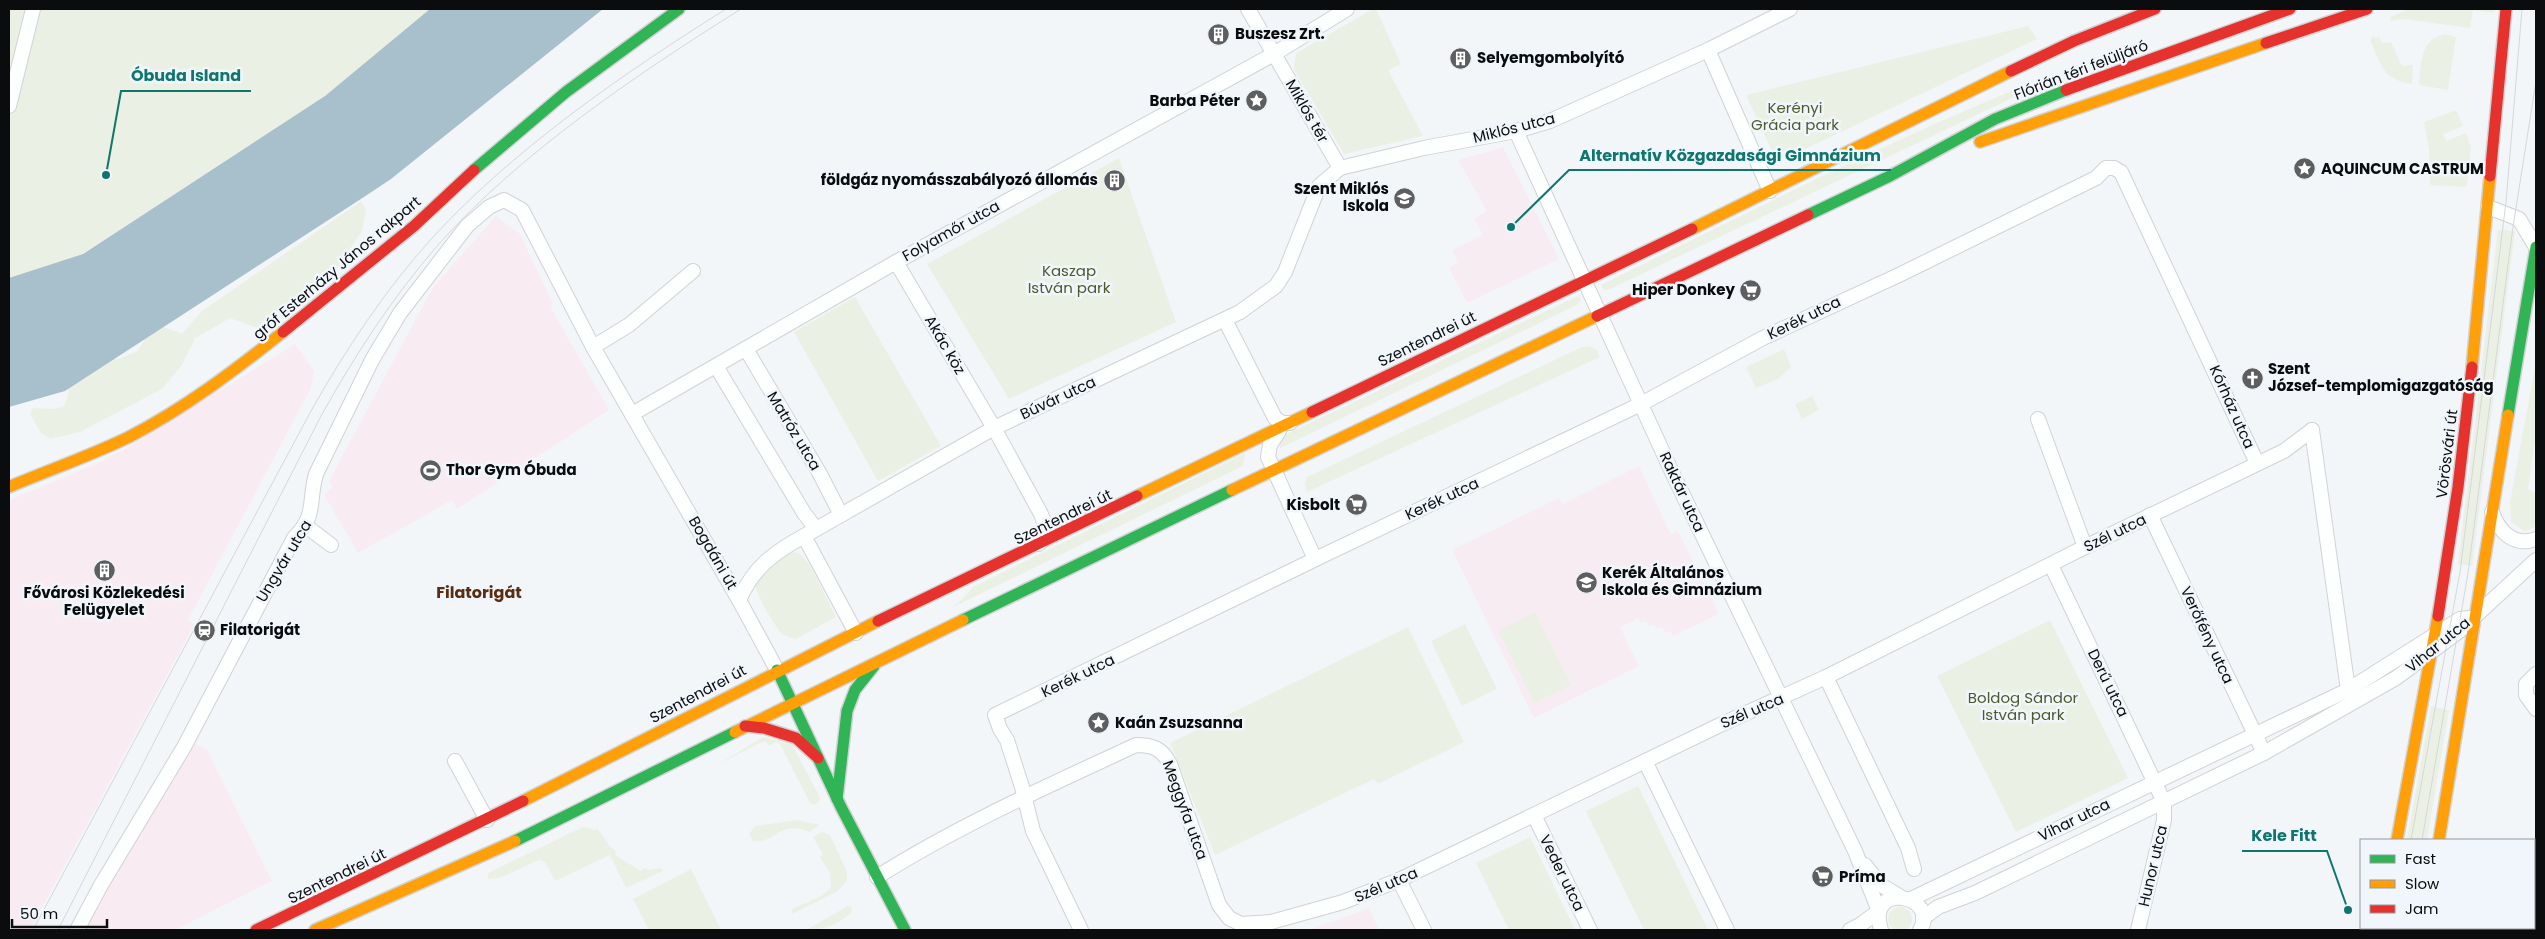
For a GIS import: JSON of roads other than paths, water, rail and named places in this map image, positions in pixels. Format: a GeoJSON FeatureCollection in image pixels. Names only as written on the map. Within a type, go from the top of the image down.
{"type":"FeatureCollection","features":[{"type":"Feature","properties":{"kind":"main road","name":"gróf Esterházy János rakpart"},"geometry":{"type":"LineString","coordinates":[[9,486],[128,437],[196,398],[235,370],[414,226],[459,182],[566,92],[679,9]]}},
{"type":"Feature","properties":{"kind":"main road","name":"Szentendrei út"},"geometry":{"type":"LineString","coordinates":[[256,930],[487,820],[777,670],[1770,191],[2074,40],[2155,9]]}},
{"type":"Feature","properties":{"kind":"main road","name":"Flórián téri felüljáró"},"geometry":{"type":"LineString","coordinates":[[1890,176],[1967,133],[2059,93],[2290,9]]}},
{"type":"Feature","properties":{"kind":"main road"},"geometry":{"type":"LineString","coordinates":[[315,930],[477,859],[792,702],[1599,313],[1890,176],[2081,106],[2367,9]]}},
{"type":"Feature","properties":{"kind":"main road","name":"Vörösvári út"},"geometry":{"type":"LineString","coordinates":[[2397,839],[2436,635],[2458,486],[2488,207],[2495,107],[2506,9]]}},
{"type":"Feature","properties":{"kind":"main road"},"geometry":{"type":"LineString","coordinates":[[2439,839],[2536,247]]}},
{"type":"Feature","properties":{"kind":"main road"},"geometry":{"type":"LineString","coordinates":[[837,799],[847,711],[855,690],[878,662]]}},
{"type":"Feature","properties":{"kind":"main road","name":"Bogdáni út"},"geometry":{"type":"LineString","coordinates":[[777,670],[837,799],[905,930]]}},
{"type":"Feature","properties":{"kind":"main road"},"geometry":{"type":"LineString","coordinates":[[745,726],[764,728],[796,738],[818,758]]}},
{"type":"Feature","properties":{"kind":"street"},"geometry":{"type":"LineString","coordinates":[[9,106],[33,9]]}},
{"type":"Feature","properties":{"kind":"street","name":"Miklós tér"},"geometry":{"type":"LineString","coordinates":[[1248,9],[1340,168]]}},
{"type":"Feature","properties":{"kind":"street","name":"Folyamőr utca"},"geometry":{"type":"LineString","coordinates":[[632,414],[896,262],[1274,54],[1347,9]]}},
{"type":"Feature","properties":{"kind":"street","name":"Miklós utca"},"geometry":{"type":"LineString","coordinates":[[1340,168],[1424,148],[1516,131],[1550,121],[1708,50],[1790,9]]}},
{"type":"Feature","properties":{"kind":"street"},"geometry":{"type":"LineString","coordinates":[[1708,50],[1724,91],[1770,191]]}},
{"type":"Feature","properties":{"kind":"street","name":"Raktár utca"},"geometry":{"type":"LineString","coordinates":[[1516,131],[1641,404],[1855,851],[1879,911],[1878,921],[1881,930]]}},
{"type":"Feature","properties":{"kind":"street","name":"Búvár utca"},"geometry":{"type":"LineString","coordinates":[[740,600],[746,584],[774,553],[841,514],[994,428],[1225,320],[1248,307],[1276,286],[1285,272],[1318,186],[1340,168]]}},
{"type":"Feature","properties":{"kind":"street","name":"Kerék utca"},"geometry":{"type":"LineString","coordinates":[[1025,796],[1007,740],[1000,729],[995,715],[1315,559],[1641,404],[1771,334],[1899,275],[2096,178],[2106,168],[2114,168]]}},
{"type":"Feature","properties":{"kind":"street","name":"Kórház utca"},"geometry":{"type":"LineString","coordinates":[[2114,168],[2121,172],[2257,463],[2292,446],[2312,430],[2348,690]]}},
{"type":"Feature","properties":{"kind":"street","name":"Bogdáni út"},"geometry":{"type":"LineString","coordinates":[[495,203],[504,200],[522,210],[593,347],[740,600],[777,670]]}},
{"type":"Feature","properties":{"kind":"street","name":"Ungvár utca"},"geometry":{"type":"LineString","coordinates":[[77,930],[184,747],[294,538],[306,526],[311,515],[311,492],[316,474],[384,336],[442,257],[468,226],[495,203]]}},
{"type":"Feature","properties":{"kind":"street"},"geometry":{"type":"LineString","coordinates":[[2488,207],[2519,219],[2536,247]]}},
{"type":"Feature","properties":{"kind":"street","name":"Akác köz"},"geometry":{"type":"LineString","coordinates":[[896,262],[1028,489],[1047,530],[1042,542],[1035,547]]}},
{"type":"Feature","properties":{"kind":"street"},"geometry":{"type":"LineString","coordinates":[[593,347],[629,325],[693,271]]}},
{"type":"Feature","properties":{"kind":"street"},"geometry":{"type":"LineString","coordinates":[[1225,320],[1275,418],[1282,423],[1290,423]]}},
{"type":"Feature","properties":{"kind":"street","name":"Matróz utca"},"geometry":{"type":"LineString","coordinates":[[746,349],[820,474],[841,514]]}},
{"type":"Feature","properties":{"kind":"street"},"geometry":{"type":"LineString","coordinates":[[716,366],[804,513],[810,532],[856,633]]}},
{"type":"Feature","properties":{"kind":"street"},"geometry":{"type":"LineString","coordinates":[[2038,419],[2085,547]]}},
{"type":"Feature","properties":{"kind":"street"},"geometry":{"type":"LineString","coordinates":[[1290,423],[1277,432],[1270,445],[1268,457],[1315,559]]}},
{"type":"Feature","properties":{"kind":"street","name":"Szél utca"},"geometry":{"type":"LineString","coordinates":[[1234,922],[1241,924],[1271,922],[1343,902],[1399,880],[1645,761],[1826,677],[2257,463]]}},
{"type":"Feature","properties":{"kind":"street"},"geometry":{"type":"LineString","coordinates":[[2492,511],[2499,528],[2509,537],[2522,542],[2536,539]]}},
{"type":"Feature","properties":{"kind":"street","name":"Verőfény utca"},"geometry":{"type":"LineString","coordinates":[[2150,515],[2264,753]]}},
{"type":"Feature","properties":{"kind":"street"},"geometry":{"type":"LineString","coordinates":[[306,526],[331,545]]}},
{"type":"Feature","properties":{"kind":"street"},"geometry":{"type":"LineString","coordinates":[[2474,617],[2536,560]]}},
{"type":"Feature","properties":{"kind":"street","name":"Derű utca"},"geometry":{"type":"LineString","coordinates":[[2051,565],[2156,781],[2164,802]]}},
{"type":"Feature","properties":{"kind":"street","name":"Vihar utca"},"geometry":{"type":"LineString","coordinates":[[1879,911],[1887,901],[1905,898],[2348,690],[2460,619],[2474,617]]}},
{"type":"Feature","properties":{"kind":"street","name":"Vihar utca"},"geometry":{"type":"LineString","coordinates":[[1923,926],[1938,907],[1975,892],[2264,753],[2396,678],[2474,617]]}},
{"type":"Feature","properties":{"kind":"street"},"geometry":{"type":"LineString","coordinates":[[1826,677],[1908,848],[1914,869]]}},
{"type":"Feature","properties":{"kind":"street"},"geometry":{"type":"LineString","coordinates":[[2531,679],[2526,695],[2536,709]]}},
{"type":"Feature","properties":{"kind":"street","name":"Meggyfa utca"},"geometry":{"type":"LineString","coordinates":[[1025,796],[1136,745],[1150,745],[1164,753],[1219,905],[1234,922]]}},
{"type":"Feature","properties":{"kind":"street"},"geometry":{"type":"LineString","coordinates":[[455,761],[487,820]]}},
{"type":"Feature","properties":{"kind":"street"},"geometry":{"type":"LineString","coordinates":[[1645,761],[1727,930]]}},
{"type":"Feature","properties":{"kind":"street"},"geometry":{"type":"LineString","coordinates":[[877,877],[909,857],[1025,796],[1033,831],[1081,930]]}},
{"type":"Feature","properties":{"kind":"street","name":"Hunor utca"},"geometry":{"type":"LineString","coordinates":[[2138,930],[2164,820],[2164,802]]}},
{"type":"Feature","properties":{"kind":"street","name":"Veder utca"},"geometry":{"type":"LineString","coordinates":[[1534,815],[1590,930]]}},
{"type":"Feature","properties":{"kind":"street","name":"Raktár utca"},"geometry":{"type":"LineString","coordinates":[[1855,851],[1873,876],[1905,898]]}},
{"type":"Feature","properties":{"kind":"street"},"geometry":{"type":"LineString","coordinates":[[1399,880],[1424,930]]}},
{"type":"Feature","properties":{"kind":"street"},"geometry":{"type":"LineString","coordinates":[[1905,898],[1920,907],[1923,926]]}},
{"type":"Feature","properties":{"kind":"street"},"geometry":{"type":"LineString","coordinates":[[1850,930],[1860,926],[1879,911]]}},
{"type":"Feature","properties":{"kind":"water"},"geometry":{"type":"Polygon","coordinates":[[[430,9],[603,9],[391,179],[65,391],[9,407],[9,278],[83,254],[325,96],[430,9]]]}},
{"type":"Feature","properties":{"kind":"tram line"},"geometry":{"type":"LineString","coordinates":[[33,930],[311,411],[352,343],[383,299],[433,237],[499,173],[610,86],[726,9]]}},
{"type":"Feature","properties":{"kind":"tram line"},"geometry":{"type":"LineString","coordinates":[[58,930],[321,416],[347,371],[390,306],[438,245],[506,178],[581,117],[621,88],[741,9]]}},
{"type":"Feature","properties":{"kind":"tram line"},"geometry":{"type":"LineString","coordinates":[[2411,839],[2460,572],[2506,202],[2522,9]]}},
{"type":"Feature","properties":{"kind":"tram line"},"geometry":{"type":"LineString","coordinates":[[2422,839],[2468,573],[2513,227],[2536,81]]}},
{"type":"Feature","properties":{"kind":"place","name":"Buszesz Zrt."},"geometry":{"type":"Point","coordinates":[1219,34]}},
{"type":"Feature","properties":{"kind":"place","name":"Selyemgombolyító"},"geometry":{"type":"Point","coordinates":[1461,58]}},
{"type":"Feature","properties":{"kind":"place","name":"Barba Péter"},"geometry":{"type":"Point","coordinates":[1256,101]}},
{"type":"Feature","properties":{"kind":"place","name":"AQUINCUM CASTRUM"},"geometry":{"type":"Point","coordinates":[2305,169]}},
{"type":"Feature","properties":{"kind":"place","name":"Óbuda Island"},"geometry":{"type":"Point","coordinates":[106,175]}},
{"type":"Feature","properties":{"kind":"place","name":"földgáz nyomásszabályozó állomás"},"geometry":{"type":"Point","coordinates":[1114,180]}},
{"type":"Feature","properties":{"kind":"place","name":"Szent Miklós Iskola"},"geometry":{"type":"Point","coordinates":[1405,198]}},
{"type":"Feature","properties":{"kind":"place","name":"Alternatív Közgazdasági Gimnázium"},"geometry":{"type":"Point","coordinates":[1511,227]}},
{"type":"Feature","properties":{"kind":"place","name":"Hiper Donkey"},"geometry":{"type":"Point","coordinates":[1751,290]}},
{"type":"Feature","properties":{"kind":"place","name":"Szent József-templomigazgatóság"},"geometry":{"type":"Point","coordinates":[2252,378]}},
{"type":"Feature","properties":{"kind":"place","name":"Thor Gym Óbuda"},"geometry":{"type":"Point","coordinates":[430,470]}},
{"type":"Feature","properties":{"kind":"place","name":"Kisbolt"},"geometry":{"type":"Point","coordinates":[1356,505]}},
{"type":"Feature","properties":{"kind":"place","name":"Fővárosi Közlekedési Felügyelet"},"geometry":{"type":"Point","coordinates":[104,570]}},
{"type":"Feature","properties":{"kind":"place","name":"Kerék Általános Iskola és Gimnázium"},"geometry":{"type":"Point","coordinates":[1586,582]}},
{"type":"Feature","properties":{"kind":"place","name":"Filatorigát"},"geometry":{"type":"Point","coordinates":[204,630]}},
{"type":"Feature","properties":{"kind":"place","name":"Kaán Zsuzsanna"},"geometry":{"type":"Point","coordinates":[1099,723]}},
{"type":"Feature","properties":{"kind":"place","name":"Príma"},"geometry":{"type":"Point","coordinates":[1823,877]}},
{"type":"Feature","properties":{"kind":"place","name":"Kele Fitt"},"geometry":{"type":"Point","coordinates":[2348,910]}},
{"type":"Feature","properties":{"kind":"district","name":"Filatorigát"},"geometry":{"type":"Point","coordinates":[479,592]}},
{"type":"Feature","properties":{"kind":"park label","name":"Kerényi Grácia park"},"geometry":{"type":"Point","coordinates":[1795,116]}},
{"type":"Feature","properties":{"kind":"park label","name":"Kaszap István park"},"geometry":{"type":"Point","coordinates":[1069,280]}},
{"type":"Feature","properties":{"kind":"park label","name":"Boldog Sándor István park"},"geometry":{"type":"Point","coordinates":[2023,706]}}]}
